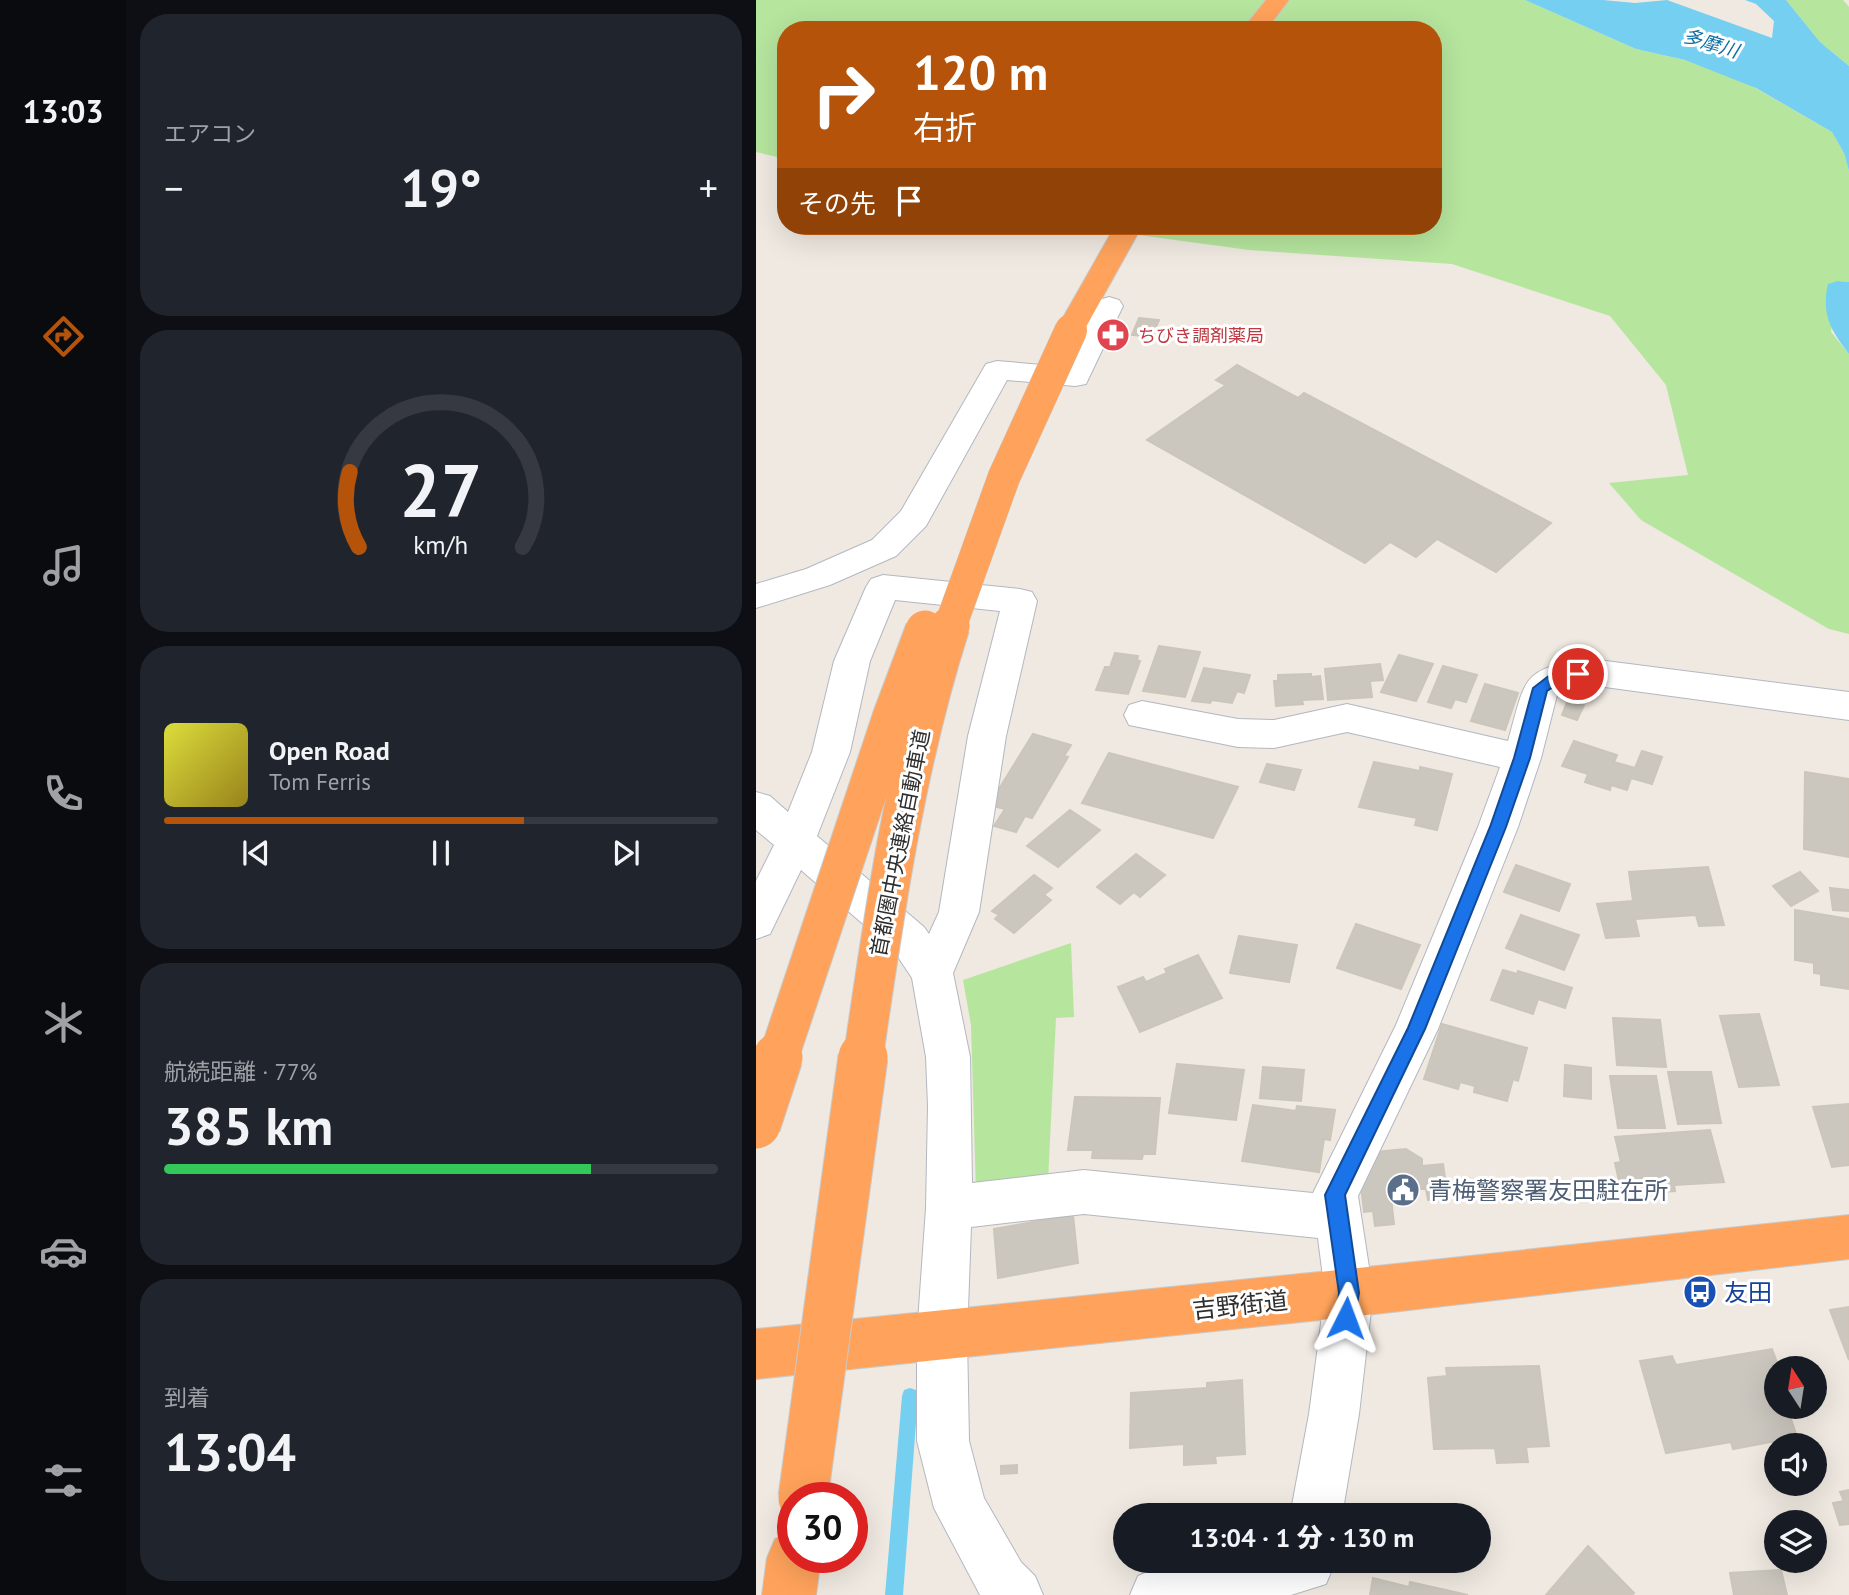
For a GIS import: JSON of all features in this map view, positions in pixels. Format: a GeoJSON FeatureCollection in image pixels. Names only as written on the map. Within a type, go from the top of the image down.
{"type":"FeatureCollection","features":[{"type":"Feature","properties":{"kind":"highway"},"geometry":{"type":"LineString","coordinates":[[1261,21],[1279,0]]}},
{"type":"Feature","properties":{"kind":"highway"},"geometry":{"type":"LineString","coordinates":[[1278,21],[1295,0]]}},
{"type":"Feature","properties":{"kind":"highway","name":"首都圏中央連絡自動車道"},"geometry":{"type":"LineString","coordinates":[[756,1124],[893,715],[972,504],[1013,406],[1046,339],[1105,235]]}},
{"type":"Feature","properties":{"kind":"highway","name":"首都圏中央連絡自動車道"},"geometry":{"type":"LineString","coordinates":[[805,1482],[889,875],[919,733],[954,610],[996,495],[1043,386],[1097,279],[1123,235]]}},
{"type":"Feature","properties":{"kind":"highway","name":"吉野街道"},"geometry":{"type":"LineString","coordinates":[[756,1354],[1349,1293],[1849,1237]]}},
{"type":"Feature","properties":{"kind":"highway"},"geometry":{"type":"LineString","coordinates":[[789,1595],[792,1573]]}},
{"type":"Feature","properties":{"kind":"street"},"geometry":{"type":"LineString","coordinates":[[756,596],[818,578],[884,548],[914,518],[997,370],[1075,377],[1109,306]]}},
{"type":"Feature","properties":{"kind":"street"},"geometry":{"type":"LineString","coordinates":[[756,922],[795,842],[831,752],[852,661],[883,587],[1020,601],[988,736],[959,912],[932,973]]}},
{"type":"Feature","properties":{"kind":"street"},"geometry":{"type":"LineString","coordinates":[[1320,1503],[1349,1293],[1335,1195],[1416,1029],[1498,827],[1522,758],[1541,688],[1560,676],[1590,672],[1849,706]]}},
{"type":"Feature","properties":{"kind":"street"},"geometry":{"type":"LineString","coordinates":[[1142,715],[1238,733],[1274,734],[1347,718],[1522,758]]}},
{"type":"Feature","properties":{"kind":"street"},"geometry":{"type":"LineString","coordinates":[[756,807],[909,939],[932,973],[948,1056],[949,1208],[942,1336],[943,1441],[960,1508],[1002,1581],[1016,1595]]}},
{"type":"Feature","properties":{"kind":"street"},"geometry":{"type":"LineString","coordinates":[[949,1208],[1084,1192],[1339,1218]]}},
{"type":"Feature","properties":{"kind":"street"},"geometry":{"type":"LineString","coordinates":[[1157,1595],[1252,1573]]}},
{"type":"Feature","properties":{"kind":"green space"},"geometry":{"type":"Polygon","coordinates":[[[756,0],[1525,0],[1636,49],[1685,60],[1743,81],[1832,132],[1844,153],[1849,171],[1849,282],[1838,281],[1831,332],[1849,354],[1849,634],[1829,629],[1641,520],[1609,483],[1688,475],[1666,385],[1610,316],[1452,264],[1249,250],[1138,235],[1442,235],[1442,21],[777,21],[777,157],[756,152],[756,0]]]}},
{"type":"Feature","properties":{"kind":"green space"},"geometry":{"type":"Polygon","coordinates":[[[1786,0],[1843,0],[1849,7],[1849,66],[1820,42],[1786,0]]]}},
{"type":"Feature","properties":{"kind":"green space"},"geometry":{"type":"Polygon","coordinates":[[[1071,943],[1074,1017],[1056,1018],[1048,1181],[976,1192],[971,1025],[963,980],[1071,943]]]}},
{"type":"Feature","properties":{"kind":"water","name":"多摩川"},"geometry":{"type":"Polygon","coordinates":[[[1525,0],[1603,0],[1635,3],[1667,0],[1772,38],[1774,21],[1756,4],[1745,0],[1786,0],[1820,42],[1849,66],[1849,171],[1844,153],[1832,132],[1756,88],[1685,60],[1636,49],[1525,0]]]}},
{"type":"Feature","properties":{"kind":"water"},"geometry":{"type":"Polygon","coordinates":[[[1849,282],[1849,354],[1837,338],[1827,313],[1828,284],[1849,282]]]}},
{"type":"Feature","properties":{"kind":"building"},"geometry":{"type":"Polygon","coordinates":[[[1139,318],[1159,320],[1152,337],[1132,335],[1139,318]]]}},
{"type":"Feature","properties":{"kind":"building"},"geometry":{"type":"Polygon","coordinates":[[[1237,365],[1298,398],[1304,393],[1551,523],[1496,572],[1437,539],[1416,557],[1390,542],[1365,563],[1147,440],[1226,385],[1216,380],[1237,365]]]}},
{"type":"Feature","properties":{"kind":"building"},"geometry":{"type":"Polygon","coordinates":[[[1159,646],[1200,652],[1185,697],[1143,691],[1159,646]]]}},
{"type":"Feature","properties":{"kind":"building"},"geometry":{"type":"Polygon","coordinates":[[[1115,653],[1138,656],[1137,660],[1140,661],[1128,694],[1096,690],[1105,667],[1110,667],[1115,653]]]}},
{"type":"Feature","properties":{"kind":"building"},"geometry":{"type":"Polygon","coordinates":[[[1399,655],[1433,664],[1416,701],[1381,692],[1399,655]]]}},
{"type":"Feature","properties":{"kind":"building"},"geometry":{"type":"Polygon","coordinates":[[[1380,664],[1383,680],[1370,681],[1372,697],[1328,700],[1325,669],[1380,664]]]}},
{"type":"Feature","properties":{"kind":"building"},"geometry":{"type":"Polygon","coordinates":[[[1443,666],[1477,675],[1466,702],[1455,699],[1451,708],[1428,702],[1443,666]]]}},
{"type":"Feature","properties":{"kind":"building"},"geometry":{"type":"Polygon","coordinates":[[[1204,668],[1250,675],[1244,693],[1237,691],[1232,703],[1192,701],[1204,668]]]}},
{"type":"Feature","properties":{"kind":"building"},"geometry":{"type":"Polygon","coordinates":[[[1311,674],[1311,677],[1320,676],[1323,699],[1302,700],[1303,704],[1276,706],[1274,681],[1278,681],[1278,675],[1311,674]]]}},
{"type":"Feature","properties":{"kind":"building"},"geometry":{"type":"Polygon","coordinates":[[[1485,684],[1518,693],[1505,730],[1471,721],[1485,684]]]}},
{"type":"Feature","properties":{"kind":"building"},"geometry":{"type":"Polygon","coordinates":[[[1568,700],[1584,705],[1577,720],[1562,715],[1568,700]]]}},
{"type":"Feature","properties":{"kind":"building"},"geometry":{"type":"Polygon","coordinates":[[[1033,734],[1071,745],[1064,756],[1068,757],[1032,818],[1025,816],[1016,832],[994,826],[1005,809],[989,805],[1033,734]]]}},
{"type":"Feature","properties":{"kind":"building"},"geometry":{"type":"Polygon","coordinates":[[[1574,741],[1617,755],[1614,762],[1635,768],[1642,751],[1662,757],[1652,784],[1631,778],[1627,790],[1611,785],[1610,790],[1585,782],[1588,774],[1562,766],[1574,741]]]}},
{"type":"Feature","properties":{"kind":"building"},"geometry":{"type":"Polygon","coordinates":[[[1109,753],[1238,787],[1213,838],[1082,803],[1109,753]]]}},
{"type":"Feature","properties":{"kind":"building"},"geometry":{"type":"Polygon","coordinates":[[[1374,762],[1452,774],[1437,830],[1415,825],[1417,818],[1359,807],[1374,762]]]}},
{"type":"Feature","properties":{"kind":"building"},"geometry":{"type":"Polygon","coordinates":[[[1267,764],[1301,770],[1294,790],[1260,782],[1267,764]]]}},
{"type":"Feature","properties":{"kind":"building"},"geometry":{"type":"Polygon","coordinates":[[[1805,772],[1849,779],[1849,857],[1804,849],[1805,772]]]}},
{"type":"Feature","properties":{"kind":"building"},"geometry":{"type":"Polygon","coordinates":[[[1070,810],[1100,830],[1058,867],[1027,846],[1070,810]]]}},
{"type":"Feature","properties":{"kind":"building"},"geometry":{"type":"Polygon","coordinates":[[[1136,854],[1165,875],[1140,897],[1134,892],[1120,904],[1097,887],[1136,854]]]}},
{"type":"Feature","properties":{"kind":"building"},"geometry":{"type":"Polygon","coordinates":[[[1516,865],[1570,884],[1559,911],[1504,892],[1516,865]]]}},
{"type":"Feature","properties":{"kind":"building"},"geometry":{"type":"Polygon","coordinates":[[[1708,867],[1724,925],[1699,926],[1696,915],[1635,919],[1639,936],[1606,938],[1597,904],[1633,901],[1629,872],[1708,867]]]}},
{"type":"Feature","properties":{"kind":"building"},"geometry":{"type":"Polygon","coordinates":[[[1800,872],[1818,891],[1791,906],[1773,886],[1800,872]]]}},
{"type":"Feature","properties":{"kind":"building"},"geometry":{"type":"Polygon","coordinates":[[[1034,875],[1052,888],[1044,895],[1051,900],[1014,933],[995,919],[999,915],[992,911],[1034,875]]]}},
{"type":"Feature","properties":{"kind":"building"},"geometry":{"type":"Polygon","coordinates":[[[1830,888],[1849,890],[1849,911],[1833,910],[1830,888]]]}},
{"type":"Feature","properties":{"kind":"building"},"geometry":{"type":"Polygon","coordinates":[[[1795,910],[1849,919],[1849,989],[1821,985],[1821,974],[1814,973],[1814,963],[1795,960],[1795,910]]]}},
{"type":"Feature","properties":{"kind":"building"},"geometry":{"type":"Polygon","coordinates":[[[1521,915],[1579,935],[1564,970],[1506,948],[1521,915]]]}},
{"type":"Feature","properties":{"kind":"building"},"geometry":{"type":"Polygon","coordinates":[[[1356,924],[1420,945],[1401,989],[1337,968],[1356,924]]]}},
{"type":"Feature","properties":{"kind":"building"},"geometry":{"type":"Polygon","coordinates":[[[1239,936],[1297,945],[1289,982],[1230,973],[1239,936]]]}},
{"type":"Feature","properties":{"kind":"building"},"geometry":{"type":"Polygon","coordinates":[[[1198,955],[1222,998],[1140,1032],[1118,987],[1143,977],[1146,982],[1167,973],[1165,969],[1198,955]]]}},
{"type":"Feature","properties":{"kind":"building"},"geometry":{"type":"Polygon","coordinates":[[[1503,970],[1517,974],[1518,971],[1572,988],[1565,1008],[1538,999],[1533,1014],[1491,1000],[1503,970]]]}},
{"type":"Feature","properties":{"kind":"building"},"geometry":{"type":"Polygon","coordinates":[[[1759,1014],[1779,1085],[1739,1087],[1720,1016],[1759,1014]]]}},
{"type":"Feature","properties":{"kind":"building"},"geometry":{"type":"Polygon","coordinates":[[[1613,1018],[1660,1020],[1666,1067],[1617,1065],[1613,1018]]]}},
{"type":"Feature","properties":{"kind":"building"},"geometry":{"type":"Polygon","coordinates":[[[1442,1024],[1527,1048],[1518,1081],[1513,1079],[1507,1101],[1474,1092],[1475,1086],[1460,1082],[1458,1089],[1424,1079],[1442,1024]]]}},
{"type":"Feature","properties":{"kind":"building"},"geometry":{"type":"Polygon","coordinates":[[[1177,1064],[1244,1070],[1236,1120],[1169,1113],[1177,1064]]]}},
{"type":"Feature","properties":{"kind":"building"},"geometry":{"type":"Polygon","coordinates":[[[1565,1065],[1591,1068],[1591,1099],[1564,1096],[1565,1065]]]}},
{"type":"Feature","properties":{"kind":"building"},"geometry":{"type":"Polygon","coordinates":[[[1263,1067],[1304,1070],[1301,1101],[1260,1098],[1263,1067]]]}},
{"type":"Feature","properties":{"kind":"building"},"geometry":{"type":"Polygon","coordinates":[[[1668,1072],[1711,1072],[1721,1123],[1678,1124],[1668,1072]]]}},
{"type":"Feature","properties":{"kind":"building"},"geometry":{"type":"Polygon","coordinates":[[[1610,1076],[1656,1076],[1665,1128],[1618,1128],[1610,1076]]]}},
{"type":"Feature","properties":{"kind":"building"},"geometry":{"type":"Polygon","coordinates":[[[1075,1097],[1160,1098],[1155,1154],[1143,1154],[1142,1159],[1092,1158],[1093,1150],[1068,1150],[1075,1097]]]}},
{"type":"Feature","properties":{"kind":"building"},"geometry":{"type":"Polygon","coordinates":[[[1849,1104],[1849,1165],[1832,1167],[1813,1107],[1849,1104]]]}},
{"type":"Feature","properties":{"kind":"building"},"geometry":{"type":"Polygon","coordinates":[[[1253,1105],[1296,1111],[1297,1106],[1335,1110],[1330,1140],[1324,1139],[1319,1172],[1242,1161],[1253,1105]]]}},
{"type":"Feature","properties":{"kind":"building"},"geometry":{"type":"Polygon","coordinates":[[[1710,1130],[1724,1182],[1674,1185],[1675,1191],[1622,1194],[1615,1163],[1621,1162],[1615,1137],[1710,1130]]]}},
{"type":"Feature","properties":{"kind":"building"},"geometry":{"type":"Polygon","coordinates":[[[1406,1149],[1422,1159],[1422,1166],[1443,1164],[1448,1198],[1428,1200],[1426,1189],[1390,1189],[1394,1224],[1375,1226],[1373,1211],[1364,1212],[1361,1186],[1375,1152],[1406,1149]]]}},
{"type":"Feature","properties":{"kind":"building"},"geometry":{"type":"Polygon","coordinates":[[[1073,1215],[1078,1263],[998,1278],[994,1229],[1073,1215]]]}},
{"type":"Feature","properties":{"kind":"building"},"geometry":{"type":"Polygon","coordinates":[[[1849,1307],[1849,1360],[1830,1310],[1849,1307]]]}},
{"type":"Feature","properties":{"kind":"building"},"geometry":{"type":"Polygon","coordinates":[[[1772,1349],[1775,1356],[1764,1356],[1764,1419],[1791,1419],[1796,1433],[1764,1433],[1764,1443],[1733,1449],[1731,1442],[1666,1453],[1640,1361],[1672,1356],[1676,1365],[1772,1349]]]}},
{"type":"Feature","properties":{"kind":"building"},"geometry":{"type":"Polygon","coordinates":[[[1539,1366],[1549,1446],[1526,1447],[1528,1462],[1497,1463],[1495,1448],[1434,1449],[1428,1378],[1447,1376],[1446,1368],[1539,1366]]]}},
{"type":"Feature","properties":{"kind":"building"},"geometry":{"type":"Polygon","coordinates":[[[1242,1380],[1245,1454],[1215,1456],[1216,1463],[1184,1465],[1184,1444],[1130,1448],[1131,1393],[1207,1388],[1207,1383],[1242,1380]]]}},
{"type":"Feature","properties":{"kind":"building"},"geometry":{"type":"Polygon","coordinates":[[[1017,1465],[1017,1473],[1001,1474],[1001,1466],[1017,1465]]]}},
{"type":"Feature","properties":{"kind":"building"},"geometry":{"type":"Polygon","coordinates":[[[1849,1490],[1849,1524],[1840,1525],[1833,1503],[1844,1501],[1840,1492],[1849,1490]]]}},
{"type":"Feature","properties":{"kind":"building"},"geometry":{"type":"Polygon","coordinates":[[[1588,1546],[1634,1593],[1632,1595],[1546,1595],[1588,1546]]]}},
{"type":"Feature","properties":{"kind":"building"},"geometry":{"type":"Polygon","coordinates":[[[1730,1573],[1782,1573],[1787,1595],[1734,1595],[1730,1573]]]}},
{"type":"Feature","properties":{"kind":"building"},"geometry":{"type":"Polygon","coordinates":[[[1373,1578],[1409,1587],[1410,1582],[1468,1595],[1370,1595],[1373,1578]]]}},
{"type":"Feature","properties":{"kind":"waterway"},"geometry":{"type":"LineString","coordinates":[[894,1595],[910,1396]]}},
{"type":"Feature","properties":{"kind":"place","name":"ちびき調剤薬局"},"geometry":{"type":"Point","coordinates":[1113,335]}},
{"type":"Feature","properties":{"kind":"place","name":"青梅警察署友田駐在所"},"geometry":{"type":"Point","coordinates":[1403,1190]}},
{"type":"Feature","properties":{"kind":"place","name":"友田"},"geometry":{"type":"Point","coordinates":[1700,1292]}},
{"type":"Feature","properties":{"kind":"route"},"geometry":{"type":"LineString","coordinates":[[1346,1318],[1349,1293],[1335,1195],[1416,1029],[1498,827],[1522,758],[1541,688],[1560,676],[1578,674]]}}]}
